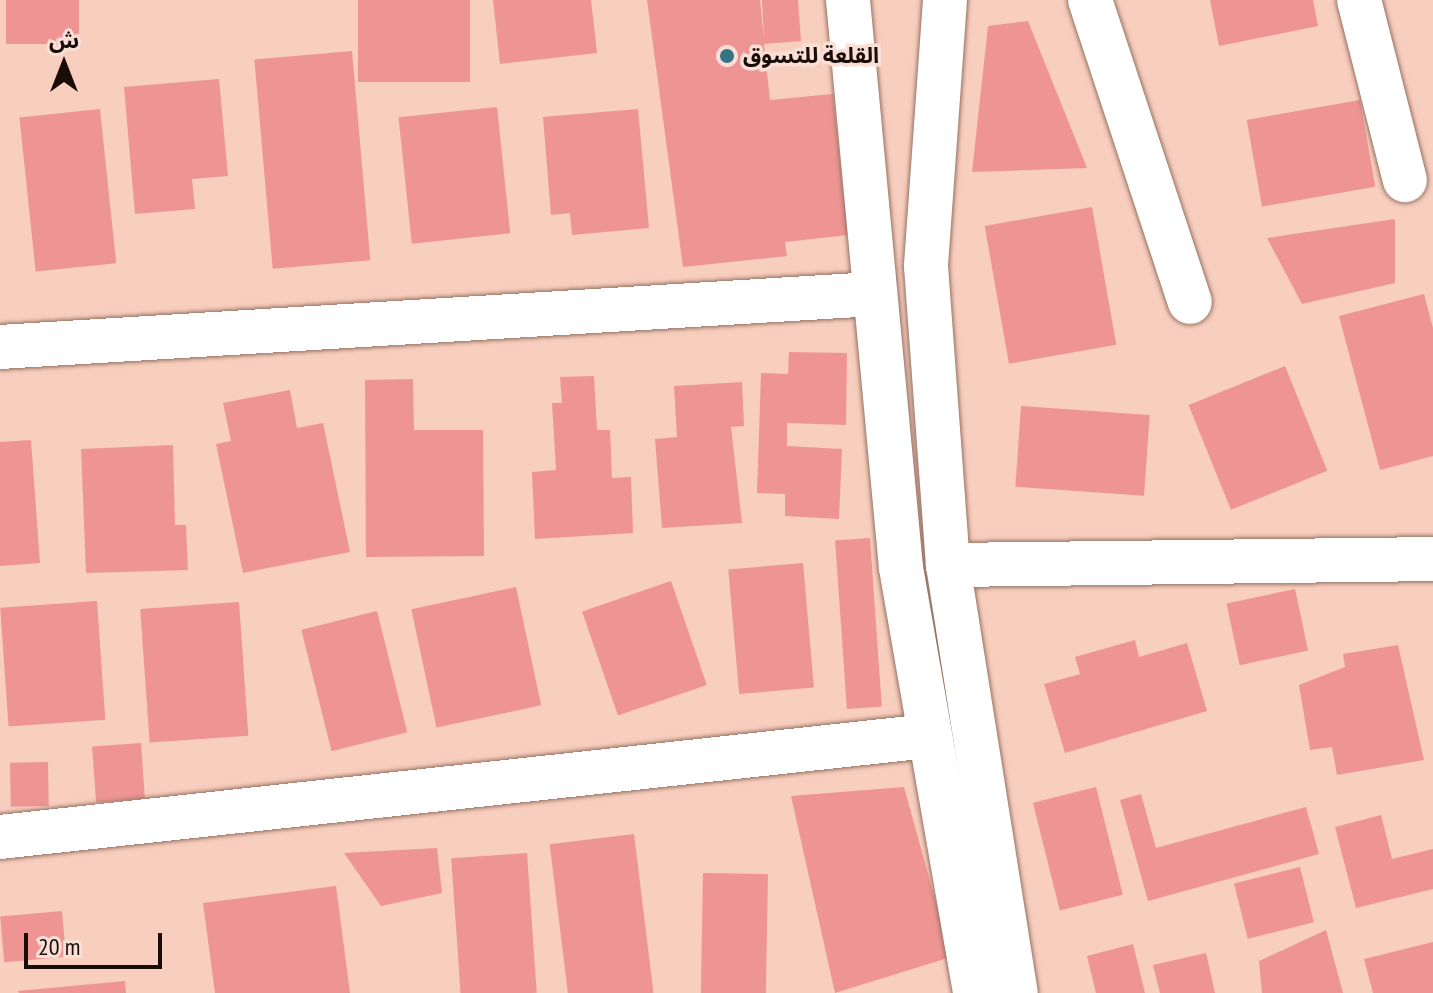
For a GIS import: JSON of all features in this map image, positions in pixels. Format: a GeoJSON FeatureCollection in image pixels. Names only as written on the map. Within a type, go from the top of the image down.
{"type":"FeatureCollection","features":[{"type":"Feature","properties":{"kind":"street"},"geometry":{"type":"LineString","coordinates":[[848,0],[865,132],[880,403],[928,736],[975,993]]}},
{"type":"Feature","properties":{"kind":"street"},"geometry":{"type":"LineString","coordinates":[[945,0],[926,266],[948,565],[1016,993]]}},
{"type":"Feature","properties":{"kind":"street"},"geometry":{"type":"LineString","coordinates":[[1090,0],[1190,302]]}},
{"type":"Feature","properties":{"kind":"street"},"geometry":{"type":"LineString","coordinates":[[1359,0],[1405,180]]}},
{"type":"Feature","properties":{"kind":"street"},"geometry":{"type":"LineString","coordinates":[[0,347],[873,294]]}},
{"type":"Feature","properties":{"kind":"street"},"geometry":{"type":"LineString","coordinates":[[948,565],[1433,559]]}},
{"type":"Feature","properties":{"kind":"street"},"geometry":{"type":"LineString","coordinates":[[0,837],[928,736]]}},
{"type":"Feature","properties":{"kind":"building"},"geometry":{"type":"Polygon","coordinates":[[[6,0],[79,0],[79,44],[6,44],[6,0]]]}},
{"type":"Feature","properties":{"kind":"building"},"geometry":{"type":"Polygon","coordinates":[[[358,0],[470,0],[470,82],[358,82],[358,0]]]}},
{"type":"Feature","properties":{"kind":"building"},"geometry":{"type":"Polygon","coordinates":[[[493,0],[591,0],[597,53],[500,64],[493,0]]]}},
{"type":"Feature","properties":{"kind":"building"},"geometry":{"type":"Polygon","coordinates":[[[647,0],[760,0],[764,39],[762,0],[798,0],[801,41],[764,44],[770,100],[833,94],[848,235],[785,242],[787,256],[683,267],[647,0]]]}},
{"type":"Feature","properties":{"kind":"building"},"geometry":{"type":"Polygon","coordinates":[[[1210,0],[1313,0],[1318,26],[1219,46],[1210,0]]]}},
{"type":"Feature","properties":{"kind":"building"},"geometry":{"type":"Polygon","coordinates":[[[1028,21],[1087,168],[972,172],[988,26],[1028,21]]]}},
{"type":"Feature","properties":{"kind":"building"},"geometry":{"type":"Polygon","coordinates":[[[352,51],[370,260],[273,269],[254,60],[352,51]]]}},
{"type":"Feature","properties":{"kind":"building"},"geometry":{"type":"Polygon","coordinates":[[[219,79],[228,176],[192,179],[195,209],[135,214],[124,87],[219,79]]]}},
{"type":"Feature","properties":{"kind":"building"},"geometry":{"type":"Polygon","coordinates":[[[1360,100],[1375,187],[1262,207],[1247,120],[1360,100]]]}},
{"type":"Feature","properties":{"kind":"building"},"geometry":{"type":"Polygon","coordinates":[[[497,107],[510,233],[412,244],[399,117],[497,107]]]}},
{"type":"Feature","properties":{"kind":"building"},"geometry":{"type":"Polygon","coordinates":[[[100,109],[116,263],[36,272],[19,117],[100,109]]]}},
{"type":"Feature","properties":{"kind":"building"},"geometry":{"type":"Polygon","coordinates":[[[638,109],[649,228],[572,235],[570,213],[551,215],[543,117],[638,109]]]}},
{"type":"Feature","properties":{"kind":"building"},"geometry":{"type":"Polygon","coordinates":[[[1092,207],[1116,345],[1009,364],[985,226],[1092,207]]]}},
{"type":"Feature","properties":{"kind":"building"},"geometry":{"type":"Polygon","coordinates":[[[1395,219],[1395,283],[1302,304],[1267,238],[1395,219]]]}},
{"type":"Feature","properties":{"kind":"building"},"geometry":{"type":"Polygon","coordinates":[[[1424,294],[1433,328],[1433,456],[1380,470],[1339,316],[1424,294]]]}},
{"type":"Feature","properties":{"kind":"building"},"geometry":{"type":"Polygon","coordinates":[[[789,352],[847,353],[846,425],[787,423],[787,446],[842,449],[839,519],[785,516],[785,494],[757,493],[761,373],[788,374],[789,352]]]}},
{"type":"Feature","properties":{"kind":"building"},"geometry":{"type":"Polygon","coordinates":[[[1285,366],[1327,471],[1231,510],[1189,405],[1285,366]]]}},
{"type":"Feature","properties":{"kind":"building"},"geometry":{"type":"Polygon","coordinates":[[[594,376],[597,430],[610,430],[612,478],[631,477],[633,533],[535,539],[532,472],[556,470],[552,403],[562,403],[560,377],[594,376]]]}},
{"type":"Feature","properties":{"kind":"building"},"geometry":{"type":"Polygon","coordinates":[[[413,379],[414,430],[483,430],[484,556],[366,557],[365,380],[413,379]]]}},
{"type":"Feature","properties":{"kind":"building"},"geometry":{"type":"Polygon","coordinates":[[[742,382],[744,426],[731,427],[742,523],[662,528],[655,439],[677,437],[674,386],[742,382]]]}},
{"type":"Feature","properties":{"kind":"building"},"geometry":{"type":"Polygon","coordinates":[[[290,390],[297,428],[323,423],[350,552],[243,573],[216,444],[231,441],[223,403],[290,390]]]}},
{"type":"Feature","properties":{"kind":"building"},"geometry":{"type":"Polygon","coordinates":[[[1021,406],[1150,415],[1144,496],[1015,487],[1021,406]]]}},
{"type":"Feature","properties":{"kind":"building"},"geometry":{"type":"Polygon","coordinates":[[[31,440],[40,563],[0,566],[0,442],[31,440]]]}},
{"type":"Feature","properties":{"kind":"building"},"geometry":{"type":"Polygon","coordinates":[[[173,445],[175,525],[186,525],[188,570],[86,573],[81,449],[173,445]]]}},
{"type":"Feature","properties":{"kind":"building"},"geometry":{"type":"Polygon","coordinates":[[[870,538],[882,707],[847,709],[835,540],[870,538]]]}},
{"type":"Feature","properties":{"kind":"building"},"geometry":{"type":"Polygon","coordinates":[[[803,563],[814,688],[739,694],[728,570],[803,563]]]}},
{"type":"Feature","properties":{"kind":"building"},"geometry":{"type":"Polygon","coordinates":[[[671,581],[707,685],[618,716],[582,612],[671,581]]]}},
{"type":"Feature","properties":{"kind":"building"},"geometry":{"type":"Polygon","coordinates":[[[516,587],[541,705],[436,728],[411,609],[516,587]]]}},
{"type":"Feature","properties":{"kind":"building"},"geometry":{"type":"Polygon","coordinates":[[[1295,589],[1308,651],[1240,665],[1227,604],[1295,589]]]}},
{"type":"Feature","properties":{"kind":"building"},"geometry":{"type":"Polygon","coordinates":[[[97,601],[105,720],[9,726],[0,608],[97,601]]]}},
{"type":"Feature","properties":{"kind":"building"},"geometry":{"type":"Polygon","coordinates":[[[239,602],[248,736],[150,743],[140,609],[239,602]]]}},
{"type":"Feature","properties":{"kind":"building"},"geometry":{"type":"Polygon","coordinates":[[[377,611],[407,732],[332,751],[301,630],[377,611]]]}},
{"type":"Feature","properties":{"kind":"building"},"geometry":{"type":"Polygon","coordinates":[[[1135,640],[1139,657],[1187,643],[1207,711],[1065,753],[1044,684],[1080,674],[1075,657],[1135,640]]]}},
{"type":"Feature","properties":{"kind":"building"},"geometry":{"type":"Polygon","coordinates":[[[1398,645],[1424,760],[1337,775],[1332,747],[1310,750],[1299,685],[1345,667],[1343,654],[1398,645]]]}},
{"type":"Feature","properties":{"kind":"building"},"geometry":{"type":"Polygon","coordinates":[[[141,743],[145,799],[96,802],[92,746],[141,743]]]}},
{"type":"Feature","properties":{"kind":"building"},"geometry":{"type":"Polygon","coordinates":[[[48,762],[49,806],[11,807],[10,763],[48,762]]]}},
{"type":"Feature","properties":{"kind":"building"},"geometry":{"type":"Polygon","coordinates":[[[904,787],[951,957],[835,993],[791,796],[904,787]]]}},
{"type":"Feature","properties":{"kind":"building"},"geometry":{"type":"Polygon","coordinates":[[[1096,787],[1123,895],[1060,910],[1033,803],[1096,787]]]}},
{"type":"Feature","properties":{"kind":"building"},"geometry":{"type":"Polygon","coordinates":[[[1141,794],[1156,848],[1306,807],[1319,854],[1148,901],[1120,800],[1141,794]]]}},
{"type":"Feature","properties":{"kind":"building"},"geometry":{"type":"Polygon","coordinates":[[[1381,815],[1392,859],[1433,849],[1433,889],[1356,908],[1335,827],[1381,815]]]}},
{"type":"Feature","properties":{"kind":"building"},"geometry":{"type":"Polygon","coordinates":[[[634,834],[653,993],[568,993],[550,844],[634,834]]]}},
{"type":"Feature","properties":{"kind":"building"},"geometry":{"type":"Polygon","coordinates":[[[437,848],[442,893],[381,906],[344,853],[437,848]]]}},
{"type":"Feature","properties":{"kind":"building"},"geometry":{"type":"Polygon","coordinates":[[[527,853],[537,993],[461,993],[451,858],[527,853]]]}},
{"type":"Feature","properties":{"kind":"building"},"geometry":{"type":"Polygon","coordinates":[[[1300,867],[1314,922],[1248,939],[1234,883],[1300,867]]]}},
{"type":"Feature","properties":{"kind":"building"},"geometry":{"type":"Polygon","coordinates":[[[703,873],[768,874],[766,993],[701,993],[703,873]]]}},
{"type":"Feature","properties":{"kind":"building"},"geometry":{"type":"Polygon","coordinates":[[[336,886],[350,993],[215,993],[203,903],[336,886]]]}},
{"type":"Feature","properties":{"kind":"building"},"geometry":{"type":"Polygon","coordinates":[[[62,911],[66,957],[4,962],[0,916],[62,911]]]}},
{"type":"Feature","properties":{"kind":"building"},"geometry":{"type":"Polygon","coordinates":[[[1326,930],[1343,993],[1262,993],[1259,961],[1326,930]]]}},
{"type":"Feature","properties":{"kind":"building"},"geometry":{"type":"Polygon","coordinates":[[[1433,942],[1433,993],[1373,993],[1364,959],[1433,942]]]}},
{"type":"Feature","properties":{"kind":"building"},"geometry":{"type":"Polygon","coordinates":[[[1133,944],[1145,993],[1096,993],[1087,956],[1133,944]]]}},
{"type":"Feature","properties":{"kind":"building"},"geometry":{"type":"Polygon","coordinates":[[[1206,953],[1215,993],[1160,993],[1153,965],[1206,953]]]}},
{"type":"Feature","properties":{"kind":"building"},"geometry":{"type":"Polygon","coordinates":[[[125,981],[126,993],[18,991],[125,981]]]}},
{"type":"Feature","properties":{"kind":"place","name":"القلعة للتسوق"},"geometry":{"type":"Point","coordinates":[727,56]}}]}
